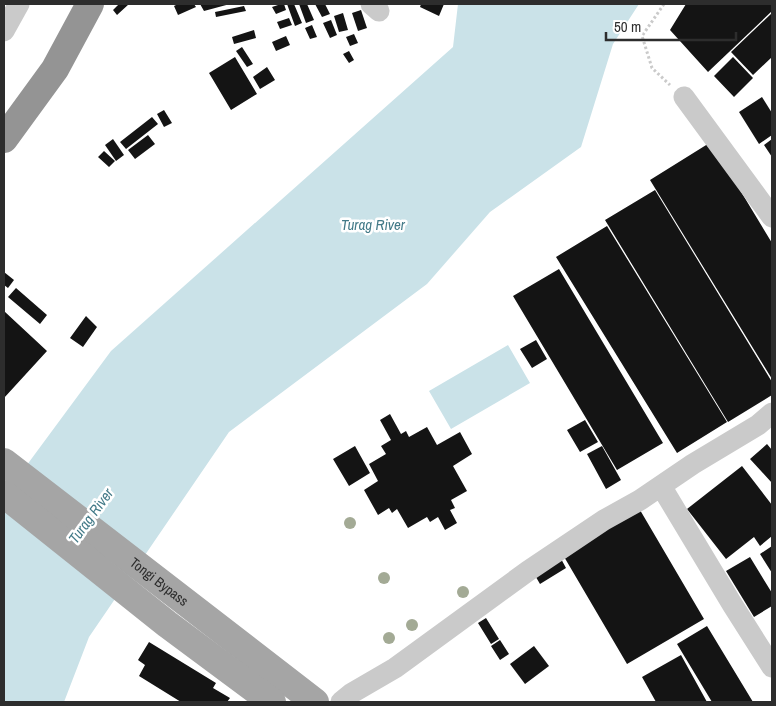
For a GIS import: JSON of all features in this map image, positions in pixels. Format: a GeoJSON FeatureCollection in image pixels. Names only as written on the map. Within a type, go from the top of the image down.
{"type":"FeatureCollection","features":[{"type":"Feature","properties":{"kind":"highway"},"geometry":{"type":"LineString","coordinates":[[4,139],[55,69],[90,4]]}},
{"type":"Feature","properties":{"kind":"main road","name":"Tongi Bypass"},"geometry":{"type":"LineString","coordinates":[[4,462],[315,702]]}},
{"type":"Feature","properties":{"kind":"main road"},"geometry":{"type":"LineString","coordinates":[[4,494],[167,624],[272,702]]}},
{"type":"Feature","properties":{"kind":"street"},"geometry":{"type":"LineString","coordinates":[[4,31],[19,4]]}},
{"type":"Feature","properties":{"kind":"street"},"geometry":{"type":"LineString","coordinates":[[684,97],[772,217]]}},
{"type":"Feature","properties":{"kind":"street"},"geometry":{"type":"LineString","coordinates":[[342,702],[352,693],[395,668],[536,566],[604,520],[758,425],[772,413]]}},
{"type":"Feature","properties":{"kind":"street"},"geometry":{"type":"LineString","coordinates":[[661,486],[772,667]]}},
{"type":"Feature","properties":{"kind":"path"},"geometry":{"type":"LineString","coordinates":[[664,4],[642,36],[652,68],[684,97]]}},
{"type":"Feature","properties":{"kind":"water","name":"Turag River"},"geometry":{"type":"Polygon","coordinates":[[[458,4],[639,4],[613,44],[581,147],[490,212],[427,284],[229,432],[89,637],[64,702],[4,702],[4,496],[111,351],[453,47],[458,4]]]}},
{"type":"Feature","properties":{"kind":"water"},"geometry":{"type":"Polygon","coordinates":[[[508,345],[530,383],[451,429],[429,391],[508,345]]]}},
{"type":"Feature","properties":{"kind":"building"},"geometry":{"type":"Polygon","coordinates":[[[119,4],[129,4],[117,15],[113,10],[119,4]]]}},
{"type":"Feature","properties":{"kind":"building"},"geometry":{"type":"Polygon","coordinates":[[[178,4],[194,4],[196,7],[178,15],[174,6],[178,4]]]}},
{"type":"Feature","properties":{"kind":"building"},"geometry":{"type":"Polygon","coordinates":[[[200,4],[230,4],[204,11],[200,4]]]}},
{"type":"Feature","properties":{"kind":"building"},"geometry":{"type":"Polygon","coordinates":[[[284,4],[286,10],[276,14],[272,7],[284,4]]]}},
{"type":"Feature","properties":{"kind":"building"},"geometry":{"type":"Polygon","coordinates":[[[287,4],[294,4],[302,23],[295,26],[287,4]]]}},
{"type":"Feature","properties":{"kind":"building"},"geometry":{"type":"Polygon","coordinates":[[[299,4],[307,4],[314,20],[306,23],[299,4]]]}},
{"type":"Feature","properties":{"kind":"building"},"geometry":{"type":"Polygon","coordinates":[[[315,4],[325,4],[330,14],[322,17],[315,4]]]}},
{"type":"Feature","properties":{"kind":"building"},"geometry":{"type":"Polygon","coordinates":[[[421,4],[444,4],[439,16],[420,7],[421,4]]]}},
{"type":"Feature","properties":{"kind":"building"},"geometry":{"type":"Polygon","coordinates":[[[686,4],[772,4],[772,11],[708,72],[670,30],[686,4]]]}},
{"type":"Feature","properties":{"kind":"building"},"geometry":{"type":"Polygon","coordinates":[[[244,6],[246,11],[216,17],[215,12],[244,6]]]}},
{"type":"Feature","properties":{"kind":"building"},"geometry":{"type":"Polygon","coordinates":[[[361,10],[367,28],[358,31],[352,13],[361,10]]]}},
{"type":"Feature","properties":{"kind":"building"},"geometry":{"type":"Polygon","coordinates":[[[343,13],[348,30],[339,32],[334,16],[343,13]]]}},
{"type":"Feature","properties":{"kind":"building"},"geometry":{"type":"Polygon","coordinates":[[[772,13],[772,57],[753,75],[731,52],[772,13]]]}},
{"type":"Feature","properties":{"kind":"building"},"geometry":{"type":"Polygon","coordinates":[[[289,18],[292,25],[280,29],[277,22],[289,18]]]}},
{"type":"Feature","properties":{"kind":"building"},"geometry":{"type":"Polygon","coordinates":[[[331,20],[337,35],[330,38],[323,23],[331,20]]]}},
{"type":"Feature","properties":{"kind":"building"},"geometry":{"type":"Polygon","coordinates":[[[312,25],[317,37],[310,39],[305,28],[312,25]]]}},
{"type":"Feature","properties":{"kind":"building"},"geometry":{"type":"Polygon","coordinates":[[[254,30],[256,38],[234,44],[232,37],[254,30]]]}},
{"type":"Feature","properties":{"kind":"building"},"geometry":{"type":"Polygon","coordinates":[[[354,34],[358,43],[350,46],[346,37],[354,34]]]}},
{"type":"Feature","properties":{"kind":"building"},"geometry":{"type":"Polygon","coordinates":[[[286,36],[290,45],[276,51],[272,42],[286,36]]]}},
{"type":"Feature","properties":{"kind":"building"},"geometry":{"type":"Polygon","coordinates":[[[242,47],[253,64],[247,67],[236,51],[242,47]]]}},
{"type":"Feature","properties":{"kind":"building"},"geometry":{"type":"Polygon","coordinates":[[[349,51],[354,60],[349,63],[343,54],[349,51]]]}},
{"type":"Feature","properties":{"kind":"building"},"geometry":{"type":"Polygon","coordinates":[[[235,57],[257,94],[231,110],[209,73],[235,57]]]}},
{"type":"Feature","properties":{"kind":"building"},"geometry":{"type":"Polygon","coordinates":[[[733,57],[753,78],[734,97],[714,76],[733,57]]]}},
{"type":"Feature","properties":{"kind":"building"},"geometry":{"type":"Polygon","coordinates":[[[267,67],[275,80],[260,89],[253,77],[267,67]]]}},
{"type":"Feature","properties":{"kind":"building"},"geometry":{"type":"Polygon","coordinates":[[[762,97],[772,113],[772,135],[759,144],[739,112],[762,97]]]}},
{"type":"Feature","properties":{"kind":"building"},"geometry":{"type":"Polygon","coordinates":[[[164,110],[172,123],[164,127],[157,114],[164,110]]]}},
{"type":"Feature","properties":{"kind":"building"},"geometry":{"type":"Polygon","coordinates":[[[152,117],[158,124],[126,149],[120,142],[152,117]]]}},
{"type":"Feature","properties":{"kind":"building"},"geometry":{"type":"Polygon","coordinates":[[[148,135],[155,144],[135,159],[128,150],[148,135]]]}},
{"type":"Feature","properties":{"kind":"building"},"geometry":{"type":"Polygon","coordinates":[[[113,139],[124,155],[116,161],[105,145],[113,139]]]}},
{"type":"Feature","properties":{"kind":"building"},"geometry":{"type":"Polygon","coordinates":[[[772,139],[772,157],[764,145],[772,139]]]}},
{"type":"Feature","properties":{"kind":"building"},"geometry":{"type":"Polygon","coordinates":[[[711,142],[772,243],[772,379],[650,180],[711,142]]]}},
{"type":"Feature","properties":{"kind":"building"},"geometry":{"type":"Polygon","coordinates":[[[104,151],[115,161],[109,167],[98,157],[104,151]]]}},
{"type":"Feature","properties":{"kind":"building"},"geometry":{"type":"Polygon","coordinates":[[[655,190],[772,382],[772,395],[728,422],[605,220],[655,190]]]}},
{"type":"Feature","properties":{"kind":"building"},"geometry":{"type":"Polygon","coordinates":[[[607,226],[727,422],[677,453],[556,257],[607,226]]]}},
{"type":"Feature","properties":{"kind":"building"},"geometry":{"type":"Polygon","coordinates":[[[559,269],[663,443],[617,470],[513,296],[559,269]]]}},
{"type":"Feature","properties":{"kind":"building"},"geometry":{"type":"Polygon","coordinates":[[[4,272],[14,280],[8,288],[4,285],[4,272]]]}},
{"type":"Feature","properties":{"kind":"building"},"geometry":{"type":"Polygon","coordinates":[[[16,288],[47,315],[40,324],[8,297],[16,288]]]}},
{"type":"Feature","properties":{"kind":"building"},"geometry":{"type":"Polygon","coordinates":[[[4,311],[47,351],[4,398],[4,311]]]}},
{"type":"Feature","properties":{"kind":"building"},"geometry":{"type":"Polygon","coordinates":[[[86,316],[97,327],[83,347],[70,338],[86,316]]]}},
{"type":"Feature","properties":{"kind":"building"},"geometry":{"type":"Polygon","coordinates":[[[536,340],[547,359],[532,368],[520,349],[536,340]]]}},
{"type":"Feature","properties":{"kind":"building"},"geometry":{"type":"Polygon","coordinates":[[[390,414],[401,434],[406,431],[409,437],[427,427],[437,445],[460,432],[472,454],[453,466],[467,491],[451,500],[455,508],[450,510],[457,523],[445,530],[438,517],[430,522],[427,517],[408,528],[397,509],[392,513],[389,508],[378,515],[364,490],[378,481],[369,464],[386,454],[381,446],[391,440],[380,420],[390,414]]]}},
{"type":"Feature","properties":{"kind":"building"},"geometry":{"type":"Polygon","coordinates":[[[585,420],[598,442],[580,452],[567,430],[585,420]]]}},
{"type":"Feature","properties":{"kind":"building"},"geometry":{"type":"Polygon","coordinates":[[[767,444],[772,450],[772,483],[750,459],[767,444]]]}},
{"type":"Feature","properties":{"kind":"building"},"geometry":{"type":"Polygon","coordinates":[[[355,446],[370,473],[349,486],[333,459],[355,446]]]}},
{"type":"Feature","properties":{"kind":"building"},"geometry":{"type":"Polygon","coordinates":[[[602,446],[621,480],[606,489],[587,454],[602,446]]]}},
{"type":"Feature","properties":{"kind":"building"},"geometry":{"type":"Polygon","coordinates":[[[742,466],[772,505],[772,536],[760,546],[754,537],[726,559],[687,509],[742,466]]]}},
{"type":"Feature","properties":{"kind":"building"},"geometry":{"type":"Polygon","coordinates":[[[640,510],[704,619],[627,664],[563,555],[640,510]]]}},
{"type":"Feature","properties":{"kind":"building"},"geometry":{"type":"Polygon","coordinates":[[[772,546],[772,573],[760,554],[772,546]]]}},
{"type":"Feature","properties":{"kind":"building"},"geometry":{"type":"Polygon","coordinates":[[[559,555],[566,568],[540,584],[533,572],[559,555]]]}},
{"type":"Feature","properties":{"kind":"building"},"geometry":{"type":"Polygon","coordinates":[[[750,557],[772,593],[772,606],[754,617],[726,571],[750,557]]]}},
{"type":"Feature","properties":{"kind":"building"},"geometry":{"type":"Polygon","coordinates":[[[486,618],[499,639],[491,644],[478,623],[486,618]]]}},
{"type":"Feature","properties":{"kind":"building"},"geometry":{"type":"Polygon","coordinates":[[[707,626],[753,702],[712,702],[677,644],[707,626]]]}},
{"type":"Feature","properties":{"kind":"building"},"geometry":{"type":"Polygon","coordinates":[[[500,640],[509,654],[500,660],[491,646],[500,640]]]}},
{"type":"Feature","properties":{"kind":"building"},"geometry":{"type":"Polygon","coordinates":[[[149,642],[216,683],[213,688],[230,698],[227,702],[181,702],[139,676],[145,665],[138,660],[149,642]]]}},
{"type":"Feature","properties":{"kind":"building"},"geometry":{"type":"Polygon","coordinates":[[[534,646],[549,666],[525,684],[510,664],[534,646]]]}},
{"type":"Feature","properties":{"kind":"building"},"geometry":{"type":"Polygon","coordinates":[[[681,655],[707,702],[656,702],[642,677],[681,655]]]}}]}
